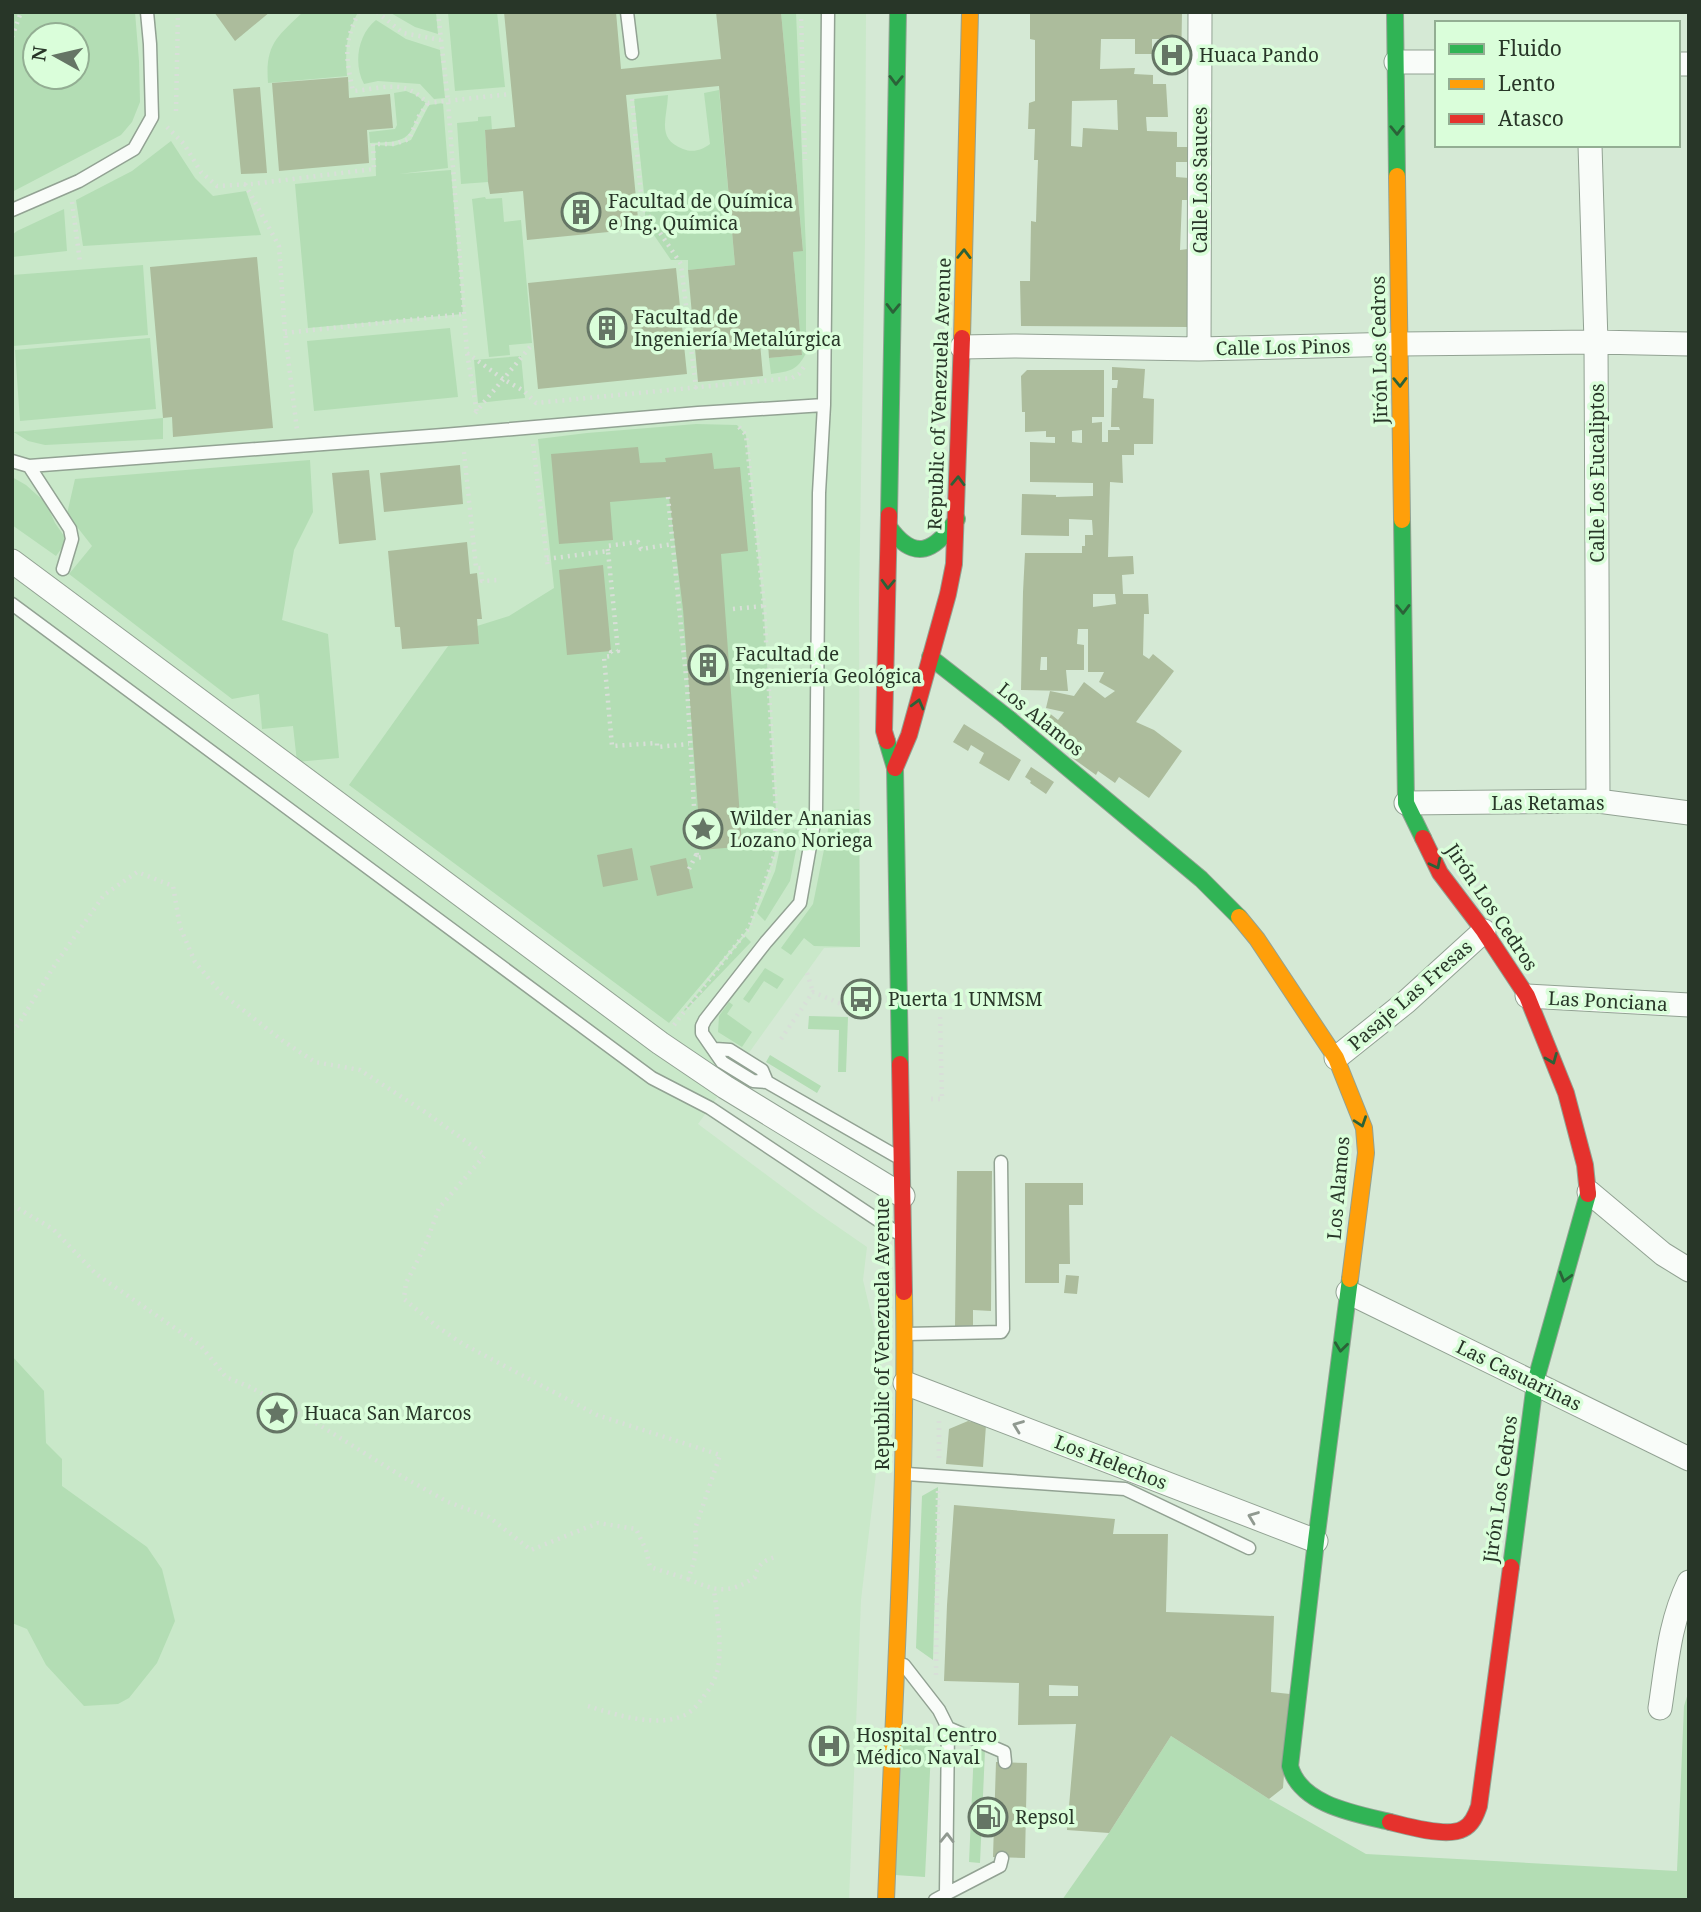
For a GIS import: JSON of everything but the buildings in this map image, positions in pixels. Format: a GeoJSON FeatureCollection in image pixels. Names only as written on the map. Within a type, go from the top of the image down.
{"type":"FeatureCollection","features":[{"type":"Feature","properties":{"kind":"street","name":"Republic of Venezuela Avenue"},"geometry":{"type":"LineString","coordinates":[[886,1900],[905,1383],[895,768],[884,731],[898,12]]}},
{"type":"Feature","properties":{"kind":"street","name":"Republic of Venezuela Avenue"},"geometry":{"type":"LineString","coordinates":[[895,768],[909,735],[952,577],[957,519],[970,12]]}},
{"type":"Feature","properties":{"kind":"street","name":"Calle Los Sauces"},"geometry":{"type":"LineString","coordinates":[[1199,349],[1200,12]]}},
{"type":"Feature","properties":{"kind":"street","name":"Jirón Los Cedros"},"geometry":{"type":"LineString","coordinates":[[1291,1772],[1305,1791],[1325,1803],[1368,1817],[1448,1832],[1463,1829],[1471,1823],[1479,1806],[1535,1383],[1590,1192],[1566,1093],[1527,996],[1484,931],[1440,873],[1406,803],[1395,12]]}},
{"type":"Feature","properties":{"kind":"street"},"geometry":{"type":"LineString","coordinates":[[1396,62],[1435,62]]}},
{"type":"Feature","properties":{"kind":"street","name":"Calle Los Eucaliptos"},"geometry":{"type":"LineString","coordinates":[[1590,147],[1596,342],[1598,801]]}},
{"type":"Feature","properties":{"kind":"street","name":"Calle Los Pinos"},"geometry":{"type":"LineString","coordinates":[[962,347],[1199,349],[1399,344],[1689,344]]}},
{"type":"Feature","properties":{"kind":"street"},"geometry":{"type":"LineString","coordinates":[[889,527],[897,540],[909,547],[924,549],[937,544],[957,519]]}},
{"type":"Feature","properties":{"kind":"street"},"geometry":{"type":"LineString","coordinates":[[12,561],[660,1042],[725,1087],[903,1196]]}},
{"type":"Feature","properties":{"kind":"street","name":"Los Alamos"},"geometry":{"type":"LineString","coordinates":[[930,657],[1201,879],[1230,908],[1257,939],[1336,1058],[1364,1128],[1366,1145],[1316,1541],[1291,1772]]}},
{"type":"Feature","properties":{"kind":"street","name":"Las Retamas"},"geometry":{"type":"LineString","coordinates":[[1406,803],[1598,801],[1689,813]]}},
{"type":"Feature","properties":{"kind":"street","name":"Pasaje Las Fresas"},"geometry":{"type":"LineString","coordinates":[[1336,1058],[1406,1002],[1484,931]]}},
{"type":"Feature","properties":{"kind":"street","name":"Las Ponciana"},"geometry":{"type":"LineString","coordinates":[[1527,996],[1689,1005]]}},
{"type":"Feature","properties":{"kind":"street"},"geometry":{"type":"LineString","coordinates":[[1590,1192],[1663,1254],[1689,1270]]}},
{"type":"Feature","properties":{"kind":"street","name":"Las Casuarinas"},"geometry":{"type":"LineString","coordinates":[[1349,1292],[1689,1459]]}},
{"type":"Feature","properties":{"kind":"street","name":"Los Helechos"},"geometry":{"type":"LineString","coordinates":[[905,1383],[1316,1541]]}},
{"type":"Feature","properties":{"kind":"street"},"geometry":{"type":"LineString","coordinates":[[1660,1708],[1672,1627],[1689,1582]]}},
{"type":"Feature","properties":{"kind":"lane"},"geometry":{"type":"LineString","coordinates":[[12,210],[79,181],[134,149],[152,117],[147,12]]}},
{"type":"Feature","properties":{"kind":"lane"},"geometry":{"type":"LineString","coordinates":[[627,12],[632,53]]}},
{"type":"Feature","properties":{"kind":"lane"},"geometry":{"type":"LineString","coordinates":[[828,12],[816,812],[800,903],[766,942],[702,1026],[702,1033],[715,1049],[730,1050],[762,1070],[766,1082],[902,1159]]}},
{"type":"Feature","properties":{"kind":"lane"},"geometry":{"type":"LineString","coordinates":[[12,461],[29,466],[824,405]]}},
{"type":"Feature","properties":{"kind":"lane"},"geometry":{"type":"LineString","coordinates":[[29,466],[70,529],[72,539],[63,569]]}},
{"type":"Feature","properties":{"kind":"lane"},"geometry":{"type":"LineString","coordinates":[[12,604],[652,1078],[710,1108],[903,1237]]}},
{"type":"Feature","properties":{"kind":"lane"},"geometry":{"type":"LineString","coordinates":[[905,1334],[1001,1332],[1003,1329],[1001,1162]]}},
{"type":"Feature","properties":{"kind":"lane"},"geometry":{"type":"LineString","coordinates":[[903,1474],[1125,1489],[1249,1548]]}},
{"type":"Feature","properties":{"kind":"lane"},"geometry":{"type":"LineString","coordinates":[[896,1655],[939,1710],[948,1728],[940,1897]]}},
{"type":"Feature","properties":{"kind":"lane"},"geometry":{"type":"LineString","coordinates":[[948,1728],[1004,1752],[1005,1762]]}},
{"type":"Feature","properties":{"kind":"lane"},"geometry":{"type":"LineString","coordinates":[[940,1897],[1000,1866],[1002,1858]]}},
{"type":"Feature","properties":{"kind":"path"},"geometry":{"type":"LineString","coordinates":[[12,37],[21,12]]}},
{"type":"Feature","properties":{"kind":"path"},"geometry":{"type":"LineString","coordinates":[[176,111],[178,12]]}},
{"type":"Feature","properties":{"kind":"path"},"geometry":{"type":"LineString","coordinates":[[359,12],[346,46],[353,91],[404,88],[418,94],[428,103]]}},
{"type":"Feature","properties":{"kind":"path"},"geometry":{"type":"LineString","coordinates":[[377,12],[403,33],[441,40]]}},
{"type":"Feature","properties":{"kind":"path"},"geometry":{"type":"LineString","coordinates":[[438,12],[448,100],[467,353],[477,413],[530,347]]}},
{"type":"Feature","properties":{"kind":"path"},"geometry":{"type":"LineString","coordinates":[[801,12],[806,162]]}},
{"type":"Feature","properties":{"kind":"path"},"geometry":{"type":"LineString","coordinates":[[152,117],[169,128],[184,144],[201,172],[217,186],[374,169],[373,144],[396,144],[409,139],[428,103],[511,94]]}},
{"type":"Feature","properties":{"kind":"path"},"geometry":{"type":"LineString","coordinates":[[632,99],[642,206],[681,264],[698,413]]}},
{"type":"Feature","properties":{"kind":"path"},"geometry":{"type":"LineString","coordinates":[[245,184],[279,246],[285,333],[297,431]]}},
{"type":"Feature","properties":{"kind":"path"},"geometry":{"type":"LineString","coordinates":[[71,198],[80,262]]}},
{"type":"Feature","properties":{"kind":"path"},"geometry":{"type":"LineString","coordinates":[[285,333],[464,314]]}},
{"type":"Feature","properties":{"kind":"path"},"geometry":{"type":"LineString","coordinates":[[467,353],[524,391],[536,403],[792,378],[805,366],[809,353]]}},
{"type":"Feature","properties":{"kind":"path"},"geometry":{"type":"LineString","coordinates":[[660,1042],[749,928],[775,853],[776,812],[764,606],[746,435],[737,425]]}},
{"type":"Feature","properties":{"kind":"path"},"geometry":{"type":"LineString","coordinates":[[532,437],[548,568]]}},
{"type":"Feature","properties":{"kind":"path"},"geometry":{"type":"LineString","coordinates":[[463,444],[476,568],[481,568],[482,581],[498,580]]}},
{"type":"Feature","properties":{"kind":"path"},"geometry":{"type":"LineString","coordinates":[[668,497],[687,686],[697,858],[702,858]]}},
{"type":"Feature","properties":{"kind":"path"},"geometry":{"type":"LineString","coordinates":[[673,544],[641,549],[638,542],[607,546],[618,651],[604,657],[612,746],[657,743],[657,747],[690,744]]}},
{"type":"Feature","properties":{"kind":"path"},"geometry":{"type":"LineString","coordinates":[[547,559],[608,551]]}},
{"type":"Feature","properties":{"kind":"path"},"geometry":{"type":"LineString","coordinates":[[733,609],[764,606]]}},
{"type":"Feature","properties":{"kind":"path"},"geometry":{"type":"LineString","coordinates":[[689,869],[697,852]]}},
{"type":"Feature","properties":{"kind":"path"},"geometry":{"type":"LineString","coordinates":[[12,1032],[104,895],[137,872],[173,886],[180,927],[195,962],[221,993],[282,1041],[315,1062],[360,1070],[485,1155],[439,1208],[425,1246],[406,1283],[404,1300],[463,1344],[597,1415],[720,1455],[695,1529],[695,1560],[688,1579]]}},
{"type":"Feature","properties":{"kind":"path"},"geometry":{"type":"LineString","coordinates":[[807,973],[813,992],[853,1009]]}},
{"type":"Feature","properties":{"kind":"path"},"geometry":{"type":"LineString","coordinates":[[782,1039],[813,992]]}},
{"type":"Feature","properties":{"kind":"path"},"geometry":{"type":"LineString","coordinates":[[940,1013],[942,1099]]}},
{"type":"Feature","properties":{"kind":"path"},"geometry":{"type":"LineString","coordinates":[[12,1205],[53,1229],[96,1274],[201,1346],[226,1377],[316,1423],[448,1502],[489,1517],[531,1550],[598,1523],[636,1529],[646,1550],[650,1567],[714,1590],[724,1590],[745,1583],[755,1577],[757,1568],[763,1561],[778,1556]]}},
{"type":"Feature","properties":{"kind":"path"},"geometry":{"type":"LineString","coordinates":[[936,1676],[940,1396]]}},
{"type":"Feature","properties":{"kind":"path"},"geometry":{"type":"LineString","coordinates":[[588,1706],[618,1715],[651,1720],[682,1716],[692,1711],[715,1678],[719,1663],[714,1590]]}},
{"type":"Feature","properties":{"kind":"shaded area"},"geometry":{"type":"Polygon","coordinates":[[[12,12],[866,12],[859,598],[860,947],[824,948],[698,1124],[867,1247],[863,1280],[879,1348],[881,1431],[861,1600],[849,1900],[12,1900],[12,12]]]}},
{"type":"Feature","properties":{"kind":"shaded area"},"geometry":{"type":"Polygon","coordinates":[[[13,12],[135,12],[140,102],[132,122],[121,135],[12,192],[13,12]]]}},
{"type":"Feature","properties":{"kind":"shaded area"},"geometry":{"type":"Polygon","coordinates":[[[303,12],[358,12],[347,43],[347,76],[268,83],[271,50],[280,35],[303,12]]]}},
{"type":"Feature","properties":{"kind":"shaded area"},"geometry":{"type":"Polygon","coordinates":[[[389,12],[436,12],[438,34],[415,27],[389,12]]]}},
{"type":"Feature","properties":{"kind":"shaded area"},"geometry":{"type":"Polygon","coordinates":[[[448,12],[497,12],[505,87],[455,91],[448,12]]]}},
{"type":"Feature","properties":{"kind":"shaded area"},"geometry":{"type":"Polygon","coordinates":[[[781,12],[796,12],[806,250],[806,353],[792,369],[771,374],[769,358],[802,355],[793,252],[803,250],[781,12]]]}},
{"type":"Feature","properties":{"kind":"shaded area"},"geometry":{"type":"Polygon","coordinates":[[[376,20],[406,39],[440,50],[445,98],[434,99],[420,84],[378,81],[364,84],[359,68],[359,50],[365,33],[376,20]]]}},
{"type":"Feature","properties":{"kind":"shaded area"},"geometry":{"type":"Polygon","coordinates":[[[719,90],[735,265],[688,270],[688,260],[671,260],[645,222],[634,99],[668,95],[666,134],[675,145],[694,151],[710,144],[704,93],[719,90]]]}},
{"type":"Feature","properties":{"kind":"shaded area"},"geometry":{"type":"Polygon","coordinates":[[[406,91],[426,103],[409,134],[394,141],[370,143],[369,132],[395,129],[397,125],[394,93],[406,91]]]}},
{"type":"Feature","properties":{"kind":"shaded area"},"geometry":{"type":"Polygon","coordinates":[[[443,103],[448,168],[399,174],[451,170],[463,314],[308,328],[295,184],[376,176],[375,145],[394,146],[411,140],[429,105],[443,103]]]}},
{"type":"Feature","properties":{"kind":"shaded area"},"geometry":{"type":"Polygon","coordinates":[[[491,116],[492,130],[485,131],[488,182],[461,184],[457,123],[478,121],[478,117],[491,116]]]}},
{"type":"Feature","properties":{"kind":"shaded area"},"geometry":{"type":"Polygon","coordinates":[[[171,141],[195,178],[213,196],[246,191],[261,235],[83,246],[76,200],[132,171],[171,141]]]}},
{"type":"Feature","properties":{"kind":"shaded area"},"geometry":{"type":"Polygon","coordinates":[[[502,198],[504,222],[521,220],[532,343],[509,345],[510,355],[489,357],[472,199],[502,198]]]}},
{"type":"Feature","properties":{"kind":"shaded area"},"geometry":{"type":"Polygon","coordinates":[[[64,209],[67,251],[12,257],[12,235],[64,209]]]}},
{"type":"Feature","properties":{"kind":"shaded area"},"geometry":{"type":"Polygon","coordinates":[[[143,265],[148,335],[13,346],[12,275],[143,265]]]}},
{"type":"Feature","properties":{"kind":"shaded area"},"geometry":{"type":"Polygon","coordinates":[[[450,328],[458,397],[314,411],[307,341],[450,328]]]}},
{"type":"Feature","properties":{"kind":"shaded area"},"geometry":{"type":"Polygon","coordinates":[[[150,338],[156,409],[20,421],[15,350],[150,338]]]}},
{"type":"Feature","properties":{"kind":"shaded area"},"geometry":{"type":"Polygon","coordinates":[[[521,356],[525,398],[478,403],[474,360],[521,356]]]}},
{"type":"Feature","properties":{"kind":"shaded area"},"geometry":{"type":"Polygon","coordinates":[[[163,418],[163,439],[45,445],[28,441],[12,431],[12,420],[14,432],[163,418]]]}},
{"type":"Feature","properties":{"kind":"shaded area"},"geometry":{"type":"Polygon","coordinates":[[[696,424],[737,425],[746,435],[764,615],[776,812],[775,853],[749,928],[669,1023],[349,785],[458,632],[509,616],[554,588],[538,439],[696,424]]]}},
{"type":"Feature","properties":{"kind":"shaded area"},"geometry":{"type":"Polygon","coordinates":[[[310,460],[313,512],[294,550],[282,620],[328,634],[339,758],[297,762],[293,726],[262,729],[259,694],[232,699],[69,574],[92,546],[67,514],[75,479],[310,460]]]}},
{"type":"Feature","properties":{"kind":"shaded area"},"geometry":{"type":"Polygon","coordinates":[[[12,477],[26,485],[46,503],[64,536],[64,545],[56,556],[12,525],[12,477]]]}},
{"type":"Feature","properties":{"kind":"shaded area"},"geometry":{"type":"Polygon","coordinates":[[[859,809],[860,947],[814,946],[804,938],[791,955],[781,948],[813,904],[832,810],[859,809]]]}},
{"type":"Feature","properties":{"kind":"shaded area"},"geometry":{"type":"Polygon","coordinates":[[[784,829],[800,830],[790,881],[765,921],[757,913],[775,871],[784,829]]]}},
{"type":"Feature","properties":{"kind":"shaded area"},"geometry":{"type":"Polygon","coordinates":[[[745,936],[751,942],[685,1011],[684,1010],[745,936]]]}},
{"type":"Feature","properties":{"kind":"shaded area"},"geometry":{"type":"Polygon","coordinates":[[[765,968],[784,979],[777,989],[764,981],[749,1003],[743,999],[765,968]]]}},
{"type":"Feature","properties":{"kind":"shaded area"},"geometry":{"type":"Polygon","coordinates":[[[729,1002],[733,1005],[727,1014],[752,1032],[742,1047],[718,1032],[719,1016],[729,1002]]]}},
{"type":"Feature","properties":{"kind":"shaded area"},"geometry":{"type":"Polygon","coordinates":[[[809,1016],[848,1017],[846,1072],[838,1072],[839,1030],[808,1029],[809,1016]]]}},
{"type":"Feature","properties":{"kind":"shaded area"},"geometry":{"type":"Polygon","coordinates":[[[770,1055],[821,1086],[817,1093],[766,1062],[770,1055]]]}},
{"type":"Feature","properties":{"kind":"shaded area"},"geometry":{"type":"Polygon","coordinates":[[[12,1356],[44,1391],[46,1443],[62,1459],[62,1486],[147,1547],[162,1569],[175,1621],[157,1663],[129,1698],[118,1704],[84,1706],[46,1665],[27,1629],[12,1623],[12,1356]]]}},
{"type":"Feature","properties":{"kind":"shaded area"},"geometry":{"type":"Polygon","coordinates":[[[938,1487],[933,1660],[916,1648],[922,1496],[938,1487]]]}},
{"type":"Feature","properties":{"kind":"shaded area"},"geometry":{"type":"Polygon","coordinates":[[[1689,1690],[1689,1900],[1062,1900],[1171,1736],[1269,1799],[1366,1854],[1677,1871],[1684,1706],[1689,1690]]]}},
{"type":"Feature","properties":{"kind":"shaded area"},"geometry":{"type":"Polygon","coordinates":[[[903,1729],[932,1730],[925,1877],[895,1875],[903,1729]]]}},
{"type":"Feature","properties":{"kind":"shaded area"},"geometry":{"type":"Polygon","coordinates":[[[974,1749],[985,1750],[980,1863],[969,1862],[974,1749]]]}},
{"type":"Feature","properties":{"kind":"traffic: fast"},"geometry":{"type":"LineString","coordinates":[[889,515],[898,12]]}},
{"type":"Feature","properties":{"kind":"traffic: fast"},"geometry":{"type":"LineString","coordinates":[[1395,12],[1397,176]]}},
{"type":"Feature","properties":{"kind":"traffic: fast"},"geometry":{"type":"LineString","coordinates":[[889,527],[908,545],[916,549],[925,548],[941,539],[957,519]]}},
{"type":"Feature","properties":{"kind":"traffic: fast"},"geometry":{"type":"LineString","coordinates":[[1402,520],[1406,803],[1423,838]]}},
{"type":"Feature","properties":{"kind":"traffic: fast"},"geometry":{"type":"LineString","coordinates":[[930,657],[1008,718],[1201,879],[1239,917]]}},
{"type":"Feature","properties":{"kind":"traffic: fast"},"geometry":{"type":"LineString","coordinates":[[887,741],[895,768],[900,1064]]}},
{"type":"Feature","properties":{"kind":"traffic: fast"},"geometry":{"type":"LineString","coordinates":[[1511,1567],[1535,1383],[1588,1194]]}},
{"type":"Feature","properties":{"kind":"traffic: fast"},"geometry":{"type":"LineString","coordinates":[[1350,1279],[1290,1766],[1296,1779],[1317,1799],[1346,1811],[1390,1822]]}},
{"type":"Feature","properties":{"kind":"traffic: slow"},"geometry":{"type":"LineString","coordinates":[[962,338],[970,12]]}},
{"type":"Feature","properties":{"kind":"traffic: slow"},"geometry":{"type":"LineString","coordinates":[[1397,176],[1402,520]]}},
{"type":"Feature","properties":{"kind":"traffic: slow"},"geometry":{"type":"LineString","coordinates":[[1239,917],[1257,939],[1336,1058],[1364,1128],[1366,1153],[1350,1279]]}},
{"type":"Feature","properties":{"kind":"traffic: slow"},"geometry":{"type":"LineString","coordinates":[[886,1900],[902,1520],[904,1292]]}},
{"type":"Feature","properties":{"kind":"traffic: jam"},"geometry":{"type":"LineString","coordinates":[[895,768],[909,735],[954,564],[962,338]]}},
{"type":"Feature","properties":{"kind":"traffic: jam"},"geometry":{"type":"LineString","coordinates":[[887,741],[884,731],[889,515]]}},
{"type":"Feature","properties":{"kind":"traffic: jam"},"geometry":{"type":"LineString","coordinates":[[1423,838],[1440,873],[1484,931],[1527,996],[1566,1093],[1585,1165],[1588,1194]]}},
{"type":"Feature","properties":{"kind":"traffic: jam"},"geometry":{"type":"LineString","coordinates":[[900,1064],[904,1292]]}},
{"type":"Feature","properties":{"kind":"traffic: jam"},"geometry":{"type":"LineString","coordinates":[[1390,1822],[1447,1832],[1466,1827],[1475,1816],[1479,1806],[1511,1567]]}},
{"type":"Feature","properties":{"kind":"place","name":"Huaca Pando"},"geometry":{"type":"Point","coordinates":[1172,55]}},
{"type":"Feature","properties":{"kind":"place","name":"Facultad de Química e Ing. Química"},"geometry":{"type":"Point","coordinates":[581,212]}},
{"type":"Feature","properties":{"kind":"place","name":"Facultad de Ingeniería Metalúrgica"},"geometry":{"type":"Point","coordinates":[607,328]}},
{"type":"Feature","properties":{"kind":"place","name":"Facultad de Ingeniería Geológica"},"geometry":{"type":"Point","coordinates":[708,665]}},
{"type":"Feature","properties":{"kind":"place","name":"Wilder Ananias Lozano Noriega"},"geometry":{"type":"Point","coordinates":[703,829]}},
{"type":"Feature","properties":{"kind":"place","name":"Puerta 1 UNMSM"},"geometry":{"type":"Point","coordinates":[861,999]}},
{"type":"Feature","properties":{"kind":"place","name":"Huaca San Marcos"},"geometry":{"type":"Point","coordinates":[277,1413]}},
{"type":"Feature","properties":{"kind":"place","name":"Hospital Centro Médico Naval"},"geometry":{"type":"Point","coordinates":[829,1746]}},
{"type":"Feature","properties":{"kind":"place","name":"Repsol"},"geometry":{"type":"Point","coordinates":[988,1817]}}]}
